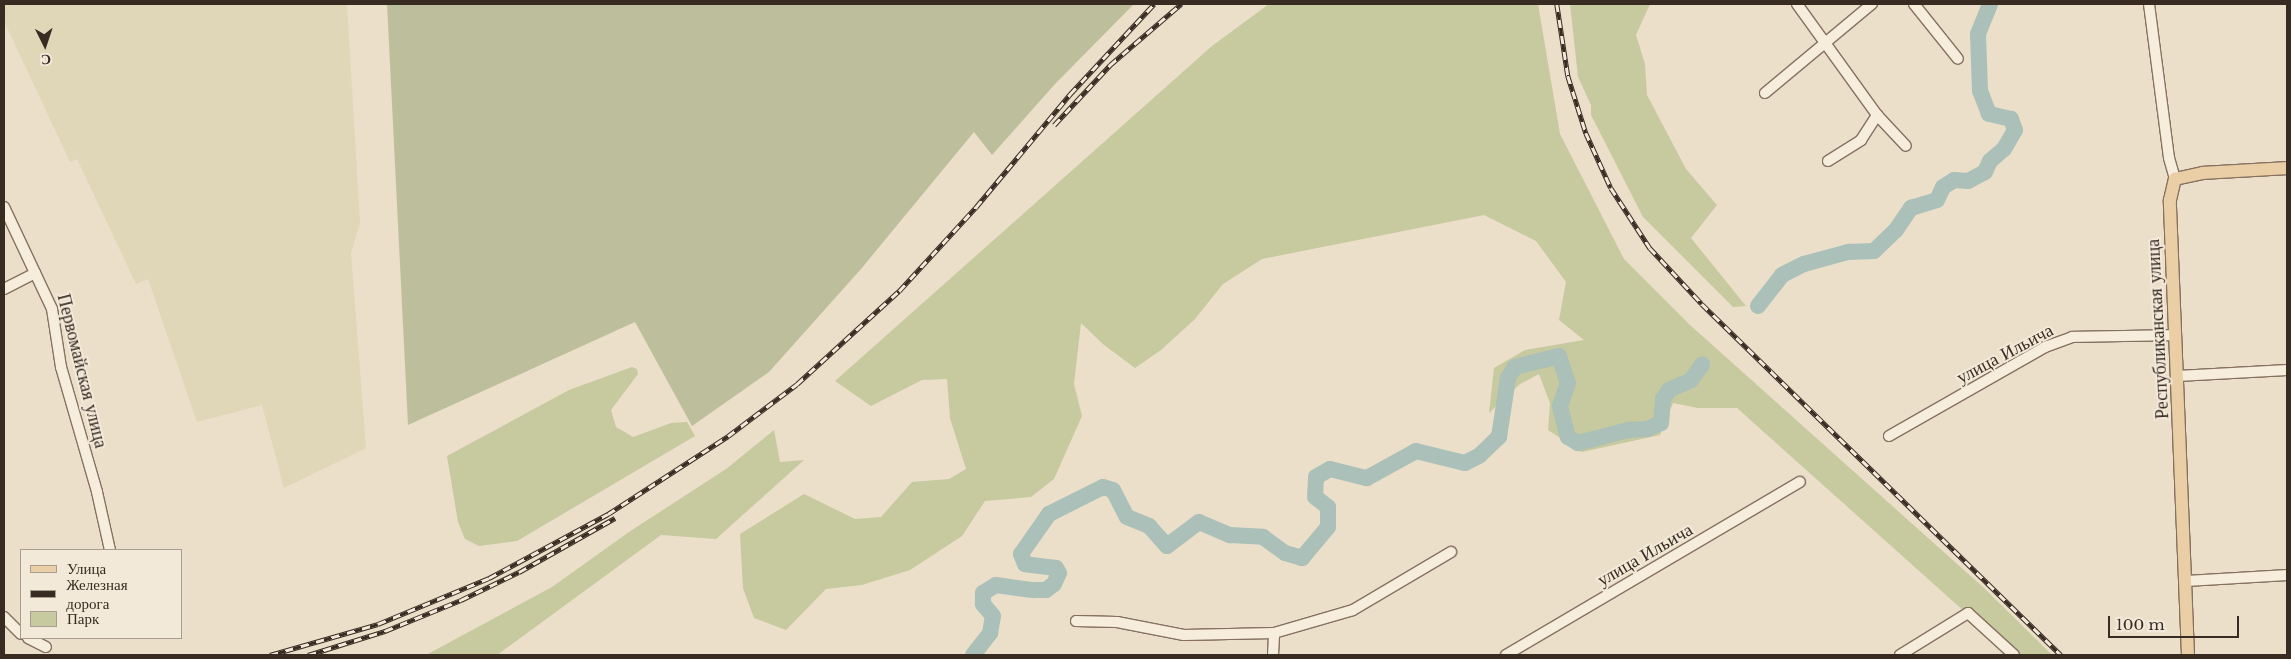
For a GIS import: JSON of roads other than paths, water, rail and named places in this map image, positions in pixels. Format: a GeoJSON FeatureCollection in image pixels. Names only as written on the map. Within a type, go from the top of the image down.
{"type":"FeatureCollection","features":[{"type":"Feature","properties":{"kind":"main road"},"geometry":{"type":"LineString","coordinates":[[2176,179],[2203,173],[2287,168]]}},
{"type":"Feature","properties":{"kind":"main road","name":"Республиканская улица"},"geometry":{"type":"LineString","coordinates":[[2176,179],[2170,200],[2187,581],[2188,655]]}},
{"type":"Feature","properties":{"kind":"street"},"geometry":{"type":"LineString","coordinates":[[1796,4],[1827,43],[1877,115],[1906,146]]}},
{"type":"Feature","properties":{"kind":"street"},"geometry":{"type":"LineString","coordinates":[[1765,93],[1872,4]]}},
{"type":"Feature","properties":{"kind":"street"},"geometry":{"type":"LineString","coordinates":[[1914,4],[1958,59]]}},
{"type":"Feature","properties":{"kind":"street"},"geometry":{"type":"LineString","coordinates":[[2150,4],[2169,158],[2176,179]]}},
{"type":"Feature","properties":{"kind":"street"},"geometry":{"type":"LineString","coordinates":[[1828,161],[1861,140],[1877,115]]}},
{"type":"Feature","properties":{"kind":"street","name":"Первомайская улица"},"geometry":{"type":"LineString","coordinates":[[4,207],[35,274],[46,291],[52,308],[61,367],[97,492],[110,549]]}},
{"type":"Feature","properties":{"kind":"street"},"geometry":{"type":"LineString","coordinates":[[4,289],[35,274]]}},
{"type":"Feature","properties":{"kind":"street","name":"улица Ильича"},"geometry":{"type":"LineString","coordinates":[[1889,436],[2045,347],[2072,337],[2176,335]]}},
{"type":"Feature","properties":{"kind":"street"},"geometry":{"type":"LineString","coordinates":[[2178,376],[2287,370]]}},
{"type":"Feature","properties":{"kind":"street","name":"улица Ильича"},"geometry":{"type":"LineString","coordinates":[[1506,655],[1800,482]]}},
{"type":"Feature","properties":{"kind":"street"},"geometry":{"type":"LineString","coordinates":[[1076,621],[1117,622],[1184,635],[1274,633],[1353,610],[1451,552]]}},
{"type":"Feature","properties":{"kind":"street"},"geometry":{"type":"LineString","coordinates":[[2187,581],[2287,575]]}},
{"type":"Feature","properties":{"kind":"street"},"geometry":{"type":"LineString","coordinates":[[1900,655],[1968,613],[2014,655]]}},
{"type":"Feature","properties":{"kind":"street"},"geometry":{"type":"LineString","coordinates":[[4,617],[20,633]]}},
{"type":"Feature","properties":{"kind":"street"},"geometry":{"type":"LineString","coordinates":[[1273,655],[1274,633]]}},
{"type":"Feature","properties":{"kind":"street"},"geometry":{"type":"LineString","coordinates":[[30,639],[46,648]]}},
{"type":"Feature","properties":{"kind":"waterway"},"geometry":{"type":"LineString","coordinates":[[1758,306],[1782,275],[1804,264],[1848,252],[1874,251],[1896,230],[1911,208],[1937,200],[1943,187],[1954,180],[1968,181],[1985,172],[1990,161],[2004,149],[2015,130],[2011,119],[1989,114],[1980,91],[1978,34],[1990,4]]}},
{"type":"Feature","properties":{"kind":"waterway"},"geometry":{"type":"LineString","coordinates":[[973,655],[990,633],[993,616],[983,604],[983,593],[996,585],[1046,590],[1054,584],[1059,573],[1056,568],[1025,564],[1021,554],[1049,514],[1103,487],[1113,490],[1127,517],[1149,526],[1167,546],[1199,522],[1230,535],[1263,537],[1285,553],[1302,558],[1328,527],[1328,507],[1315,497],[1316,477],[1330,469],[1367,478],[1416,451],[1465,463],[1479,456],[1499,437],[1508,378],[1515,367],[1559,356],[1568,383],[1560,406],[1568,437],[1578,443],[1628,430],[1647,429],[1661,423],[1663,399],[1669,390],[1691,380],[1702,365]]}},
{"type":"Feature","properties":{"kind":"railway"},"geometry":{"type":"LineString","coordinates":[[270,655],[378,624],[489,578],[608,514],[728,436],[797,384],[899,291],[976,207],[1070,94],[1154,4]]}},
{"type":"Feature","properties":{"kind":"railway"},"geometry":{"type":"LineString","coordinates":[[1054,125],[1110,65],[1181,4]]}},
{"type":"Feature","properties":{"kind":"railway"},"geometry":{"type":"LineString","coordinates":[[1557,4],[1568,76],[1586,133],[1611,188],[1650,248],[1702,304],[2061,655]]}},
{"type":"Feature","properties":{"kind":"railway"},"geometry":{"type":"LineString","coordinates":[[308,655],[385,631],[461,600],[519,572],[615,518]]}}]}
